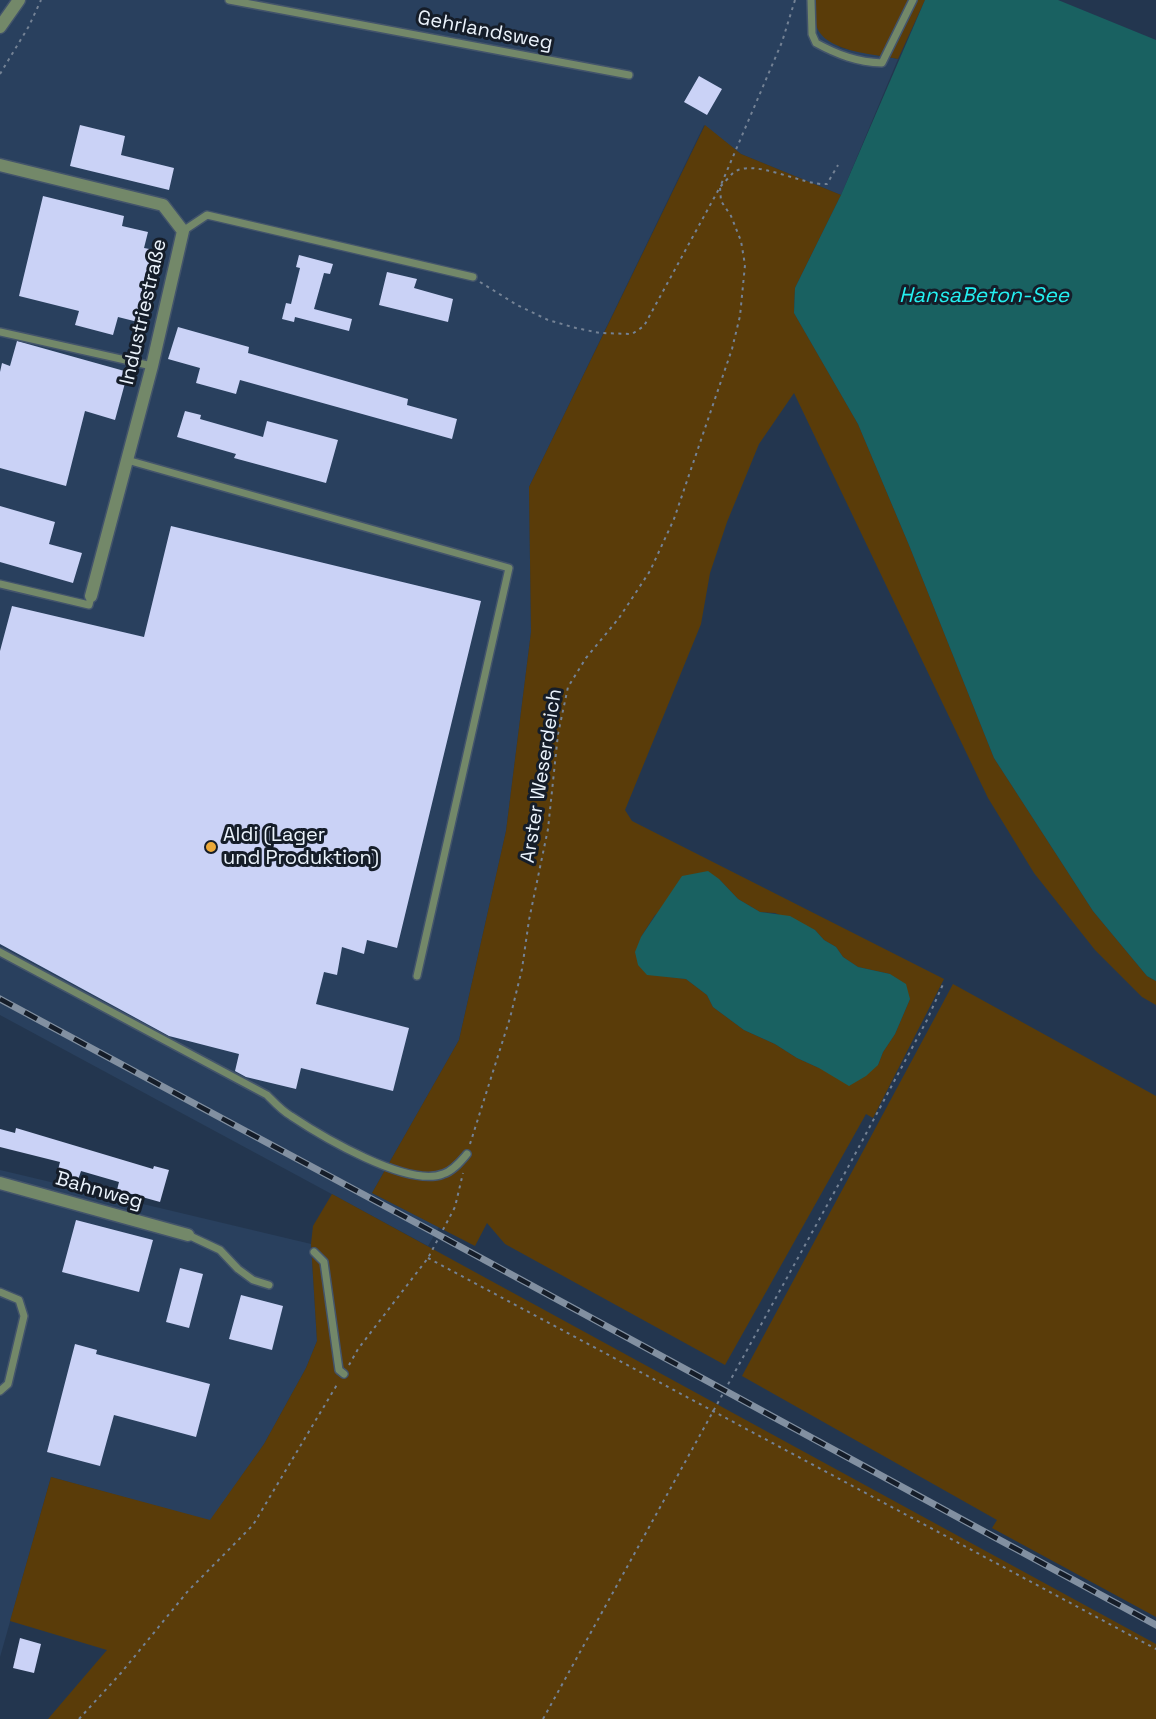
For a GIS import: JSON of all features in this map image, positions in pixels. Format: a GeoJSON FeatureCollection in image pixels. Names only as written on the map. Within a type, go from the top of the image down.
{"type":"FeatureCollection","features":[{"type":"Feature","properties":{"kind":"street"},"geometry":{"type":"LineString","coordinates":[[0,27],[19,0]]}},
{"type":"Feature","properties":{"kind":"street","name":"Industriestraße"},"geometry":{"type":"LineString","coordinates":[[0,165],[163,205],[183,231],[152,366],[91,596]]}},
{"type":"Feature","properties":{"kind":"street","name":"Bahnweg"},"geometry":{"type":"LineString","coordinates":[[0,1183],[188,1235]]}},
{"type":"Feature","properties":{"kind":"lane","name":"Gehrlandsweg"},"geometry":{"type":"LineString","coordinates":[[229,0],[629,75]]}},
{"type":"Feature","properties":{"kind":"lane"},"geometry":{"type":"LineString","coordinates":[[811,0],[812,34],[816,43],[850,59],[882,63],[913,0]]}},
{"type":"Feature","properties":{"kind":"lane"},"geometry":{"type":"LineString","coordinates":[[183,231],[207,215],[472,277]]}},
{"type":"Feature","properties":{"kind":"lane"},"geometry":{"type":"LineString","coordinates":[[0,332],[152,366]]}},
{"type":"Feature","properties":{"kind":"lane"},"geometry":{"type":"LineString","coordinates":[[127,460],[509,568],[417,976]]}},
{"type":"Feature","properties":{"kind":"lane"},"geometry":{"type":"LineString","coordinates":[[0,584],[89,605],[91,596]]}},
{"type":"Feature","properties":{"kind":"lane"},"geometry":{"type":"LineString","coordinates":[[0,952],[267,1095],[290,1115],[358,1154],[404,1174],[442,1175],[457,1165],[467,1154]]}},
{"type":"Feature","properties":{"kind":"lane"},"geometry":{"type":"LineString","coordinates":[[188,1235],[220,1250],[238,1269],[253,1280],[269,1285]]}},
{"type":"Feature","properties":{"kind":"lane"},"geometry":{"type":"LineString","coordinates":[[314,1252],[324,1262],[339,1370],[344,1374]]}},
{"type":"Feature","properties":{"kind":"lane"},"geometry":{"type":"LineString","coordinates":[[0,1292],[19,1299],[24,1316],[8,1384],[0,1391]]}},
{"type":"Feature","properties":{"kind":"path"},"geometry":{"type":"LineString","coordinates":[[0,74],[29,26],[41,0]]}},
{"type":"Feature","properties":{"kind":"path"},"geometry":{"type":"LineString","coordinates":[[472,277],[493,292],[548,320],[592,332],[632,334],[644,326],[720,188],[782,42],[795,0]]}},
{"type":"Feature","properties":{"kind":"path"},"geometry":{"type":"LineString","coordinates":[[720,188],[734,172],[748,167],[815,185],[827,184],[838,165]]}},
{"type":"Feature","properties":{"kind":"path","name":"Arster Weserdeich"},"geometry":{"type":"LineString","coordinates":[[79,1719],[121,1673],[188,1591],[253,1525],[358,1349],[428,1258],[455,1207],[467,1154],[510,1018],[522,969],[548,829],[558,734],[568,687],[585,658],[619,618],[655,561],[674,519],[732,349],[740,316],[745,265],[741,241],[731,216],[721,201],[720,188]]}},
{"type":"Feature","properties":{"kind":"path"},"geometry":{"type":"LineString","coordinates":[[543,1719],[846,1171],[927,1020],[944,982]]}},
{"type":"Feature","properties":{"kind":"path"},"geometry":{"type":"LineString","coordinates":[[428,1258],[1156,1648]]}},
{"type":"Feature","properties":{"kind":"shaded area"},"geometry":{"type":"Polygon","coordinates":[[[0,0],[815,0],[816,25],[841,48],[898,59],[841,195],[741,154],[704,125],[529,487],[531,632],[506,831],[459,1040],[372,1193],[439,1227],[428,1246],[0,1015],[0,0]]]}},
{"type":"Feature","properties":{"kind":"shaded area"},"geometry":{"type":"Polygon","coordinates":[[[815,0],[925,0],[898,59],[851,50],[828,41],[820,33],[816,24],[815,0]]]}},
{"type":"Feature","properties":{"kind":"shaded area"},"geometry":{"type":"Polygon","coordinates":[[[705,125],[741,154],[841,195],[795,288],[794,313],[858,424],[994,758],[1093,911],[1147,976],[1156,981],[1156,1005],[1142,997],[1095,950],[1034,873],[988,798],[794,393],[759,444],[727,522],[710,573],[701,624],[625,810],[632,821],[944,979],[873,1118],[866,1114],[725,1365],[505,1244],[487,1223],[475,1246],[372,1193],[459,1040],[506,831],[531,632],[529,487],[705,125]],[[719,879],[655,915],[641,937],[670,977],[686,979],[707,995],[713,1007],[744,1030],[819,1068],[878,1065],[910,999],[890,974],[858,967],[843,957],[836,947],[824,940],[815,930],[775,913],[760,912],[738,899],[719,879]]]}},
{"type":"Feature","properties":{"kind":"shaded area"},"geometry":{"type":"Polygon","coordinates":[[[953,984],[1156,1096],[1156,1617],[992,1528],[997,1520],[742,1376],[953,984]]]}},
{"type":"Feature","properties":{"kind":"shaded area"},"geometry":{"type":"Polygon","coordinates":[[[0,1170],[311,1244],[317,1341],[306,1368],[264,1444],[210,1521],[51,1477],[0,1657],[0,1170]]]}},
{"type":"Feature","properties":{"kind":"shaded area"},"geometry":{"type":"Polygon","coordinates":[[[332,1194],[1156,1644],[1156,1719],[48,1719],[107,1650],[10,1621],[51,1477],[210,1520],[264,1444],[306,1368],[317,1341],[311,1244],[313,1226],[332,1194]]]}},
{"type":"Feature","properties":{"kind":"water","name":"HansaBeton-See"},"geometry":{"type":"Polygon","coordinates":[[[925,0],[1058,0],[1156,40],[1156,981],[1147,976],[1093,911],[994,758],[858,424],[794,313],[795,288],[841,195],[925,0]]]}},
{"type":"Feature","properties":{"kind":"water"},"geometry":{"type":"Polygon","coordinates":[[[708,871],[738,899],[760,912],[790,916],[815,930],[824,940],[836,947],[843,957],[858,967],[890,974],[906,984],[910,999],[895,1034],[883,1052],[878,1065],[866,1076],[849,1086],[775,1044],[744,1030],[713,1007],[707,995],[686,979],[647,975],[638,965],[635,952],[641,937],[682,876],[708,871]]]}},
{"type":"Feature","properties":{"kind":"building"},"geometry":{"type":"Polygon","coordinates":[[[699,76],[722,89],[707,115],[684,102],[699,76]]]}},
{"type":"Feature","properties":{"kind":"building"},"geometry":{"type":"Polygon","coordinates":[[[80,125],[125,136],[121,155],[174,168],[169,190],[70,166],[80,125]]]}},
{"type":"Feature","properties":{"kind":"building"},"geometry":{"type":"Polygon","coordinates":[[[43,196],[124,216],[122,226],[148,232],[144,248],[160,251],[142,323],[118,317],[113,335],[75,325],[79,311],[19,296],[43,196]]]}},
{"type":"Feature","properties":{"kind":"building"},"geometry":{"type":"Polygon","coordinates":[[[299,255],[333,264],[330,274],[324,273],[314,309],[352,319],[349,331],[295,317],[294,322],[282,319],[286,303],[291,304],[300,268],[296,267],[299,255]]]}},
{"type":"Feature","properties":{"kind":"building"},"geometry":{"type":"Polygon","coordinates":[[[387,272],[417,279],[414,288],[453,299],[448,322],[379,305],[387,272]]]}},
{"type":"Feature","properties":{"kind":"building"},"geometry":{"type":"Polygon","coordinates":[[[178,327],[249,347],[248,353],[408,399],[407,405],[457,419],[452,439],[240,380],[236,394],[196,383],[200,368],[168,359],[178,327]]]}},
{"type":"Feature","properties":{"kind":"building"},"geometry":{"type":"Polygon","coordinates":[[[17,341],[128,372],[115,420],[85,411],[66,486],[0,468],[0,372],[2,363],[10,366],[17,341]]]}},
{"type":"Feature","properties":{"kind":"building"},"geometry":{"type":"Polygon","coordinates":[[[185,411],[201,415],[200,419],[263,437],[267,421],[338,440],[326,483],[234,458],[236,454],[177,437],[185,411]]]}},
{"type":"Feature","properties":{"kind":"building"},"geometry":{"type":"Polygon","coordinates":[[[0,506],[55,522],[49,544],[82,553],[73,583],[0,562],[0,506]]]}},
{"type":"Feature","properties":{"kind":"building","name":"Aldi (Lager und Produktion)"},"geometry":{"type":"Polygon","coordinates":[[[171,526],[481,601],[397,948],[367,940],[364,954],[342,947],[337,975],[324,972],[316,1004],[409,1028],[393,1091],[301,1068],[296,1089],[246,1077],[235,1071],[239,1054],[169,1036],[0,944],[0,651],[12,606],[144,637],[171,526]]]}},
{"type":"Feature","properties":{"kind":"building"},"geometry":{"type":"Polygon","coordinates":[[[16,1128],[153,1169],[154,1166],[169,1170],[160,1202],[117,1190],[119,1182],[81,1171],[78,1180],[57,1174],[60,1162],[0,1147],[0,1129],[15,1133],[16,1128]]]}},
{"type":"Feature","properties":{"kind":"building"},"geometry":{"type":"Polygon","coordinates":[[[76,1220],[153,1240],[139,1292],[62,1272],[76,1220]]]}},
{"type":"Feature","properties":{"kind":"building"},"geometry":{"type":"Polygon","coordinates":[[[180,1268],[203,1274],[189,1328],[166,1322],[180,1268]]]}},
{"type":"Feature","properties":{"kind":"building"},"geometry":{"type":"Polygon","coordinates":[[[241,1295],[283,1306],[272,1350],[229,1339],[241,1295]]]}},
{"type":"Feature","properties":{"kind":"building"},"geometry":{"type":"Polygon","coordinates":[[[75,1344],[97,1350],[96,1354],[210,1384],[196,1437],[114,1415],[100,1466],[47,1452],[75,1344]]]}},
{"type":"Feature","properties":{"kind":"building"},"geometry":{"type":"Polygon","coordinates":[[[20,1638],[41,1644],[34,1673],[13,1668],[20,1638]]]}},
{"type":"Feature","properties":{"kind":"railway"},"geometry":{"type":"LineString","coordinates":[[0,999],[1156,1625]]}},
{"type":"Feature","properties":{"kind":"place","name":"Aldi (Lager und Produktion)"},"geometry":{"type":"Point","coordinates":[211,847]}}]}
